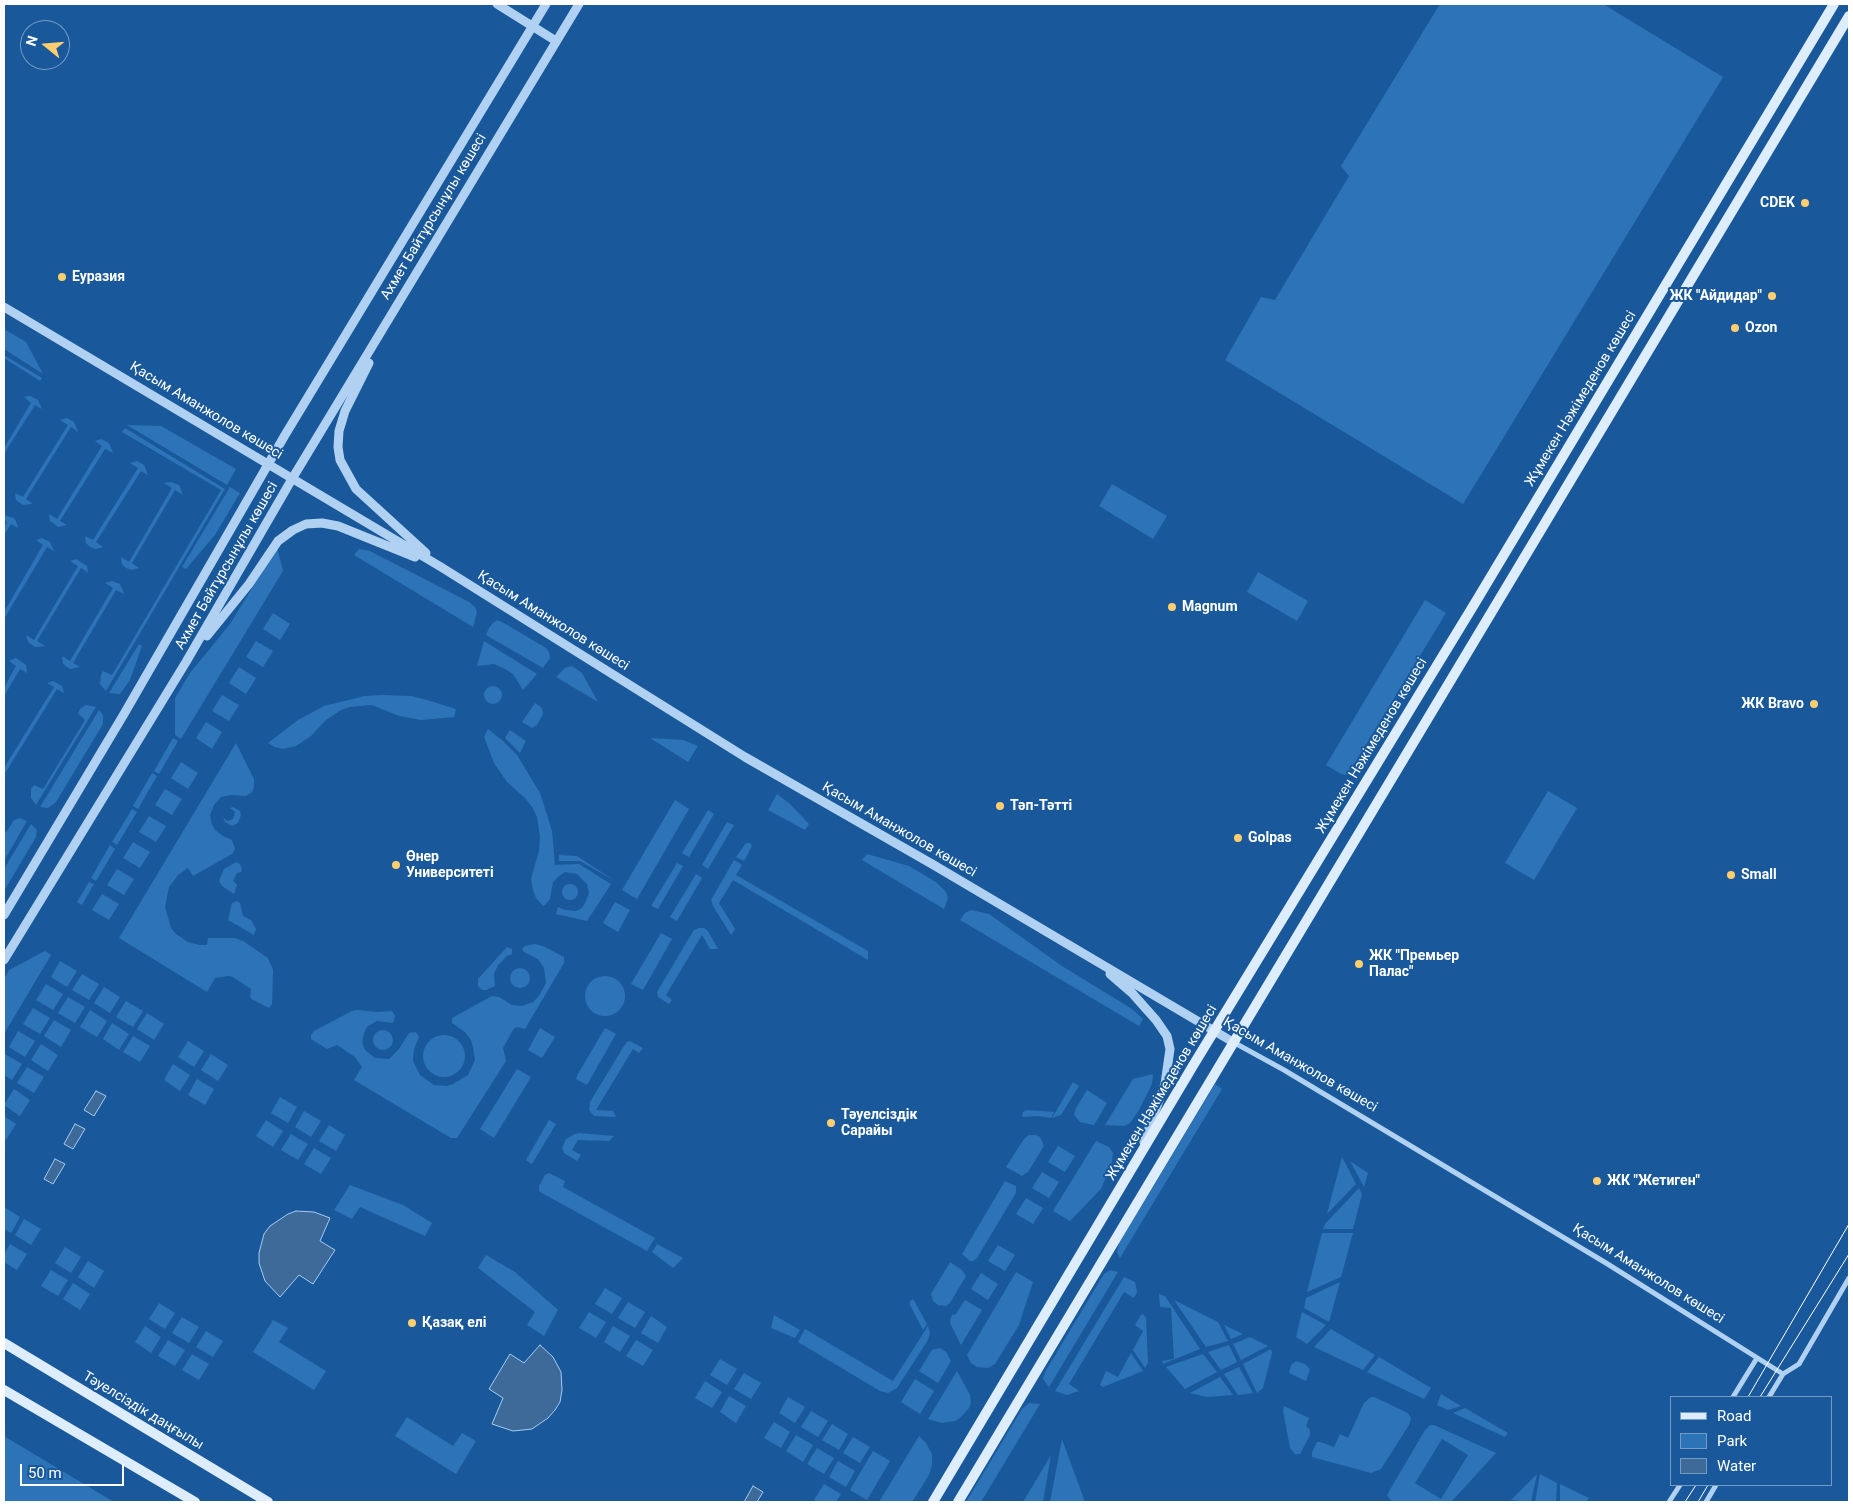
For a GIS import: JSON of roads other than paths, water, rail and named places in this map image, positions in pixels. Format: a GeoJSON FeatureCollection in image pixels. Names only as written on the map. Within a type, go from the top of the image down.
{"type":"FeatureCollection","features":[{"type":"Feature","properties":{"kind":"main road","name":"Жұмекен Нәжімеденов көшесі"},"geometry":{"type":"LineString","coordinates":[[933,1502],[1834,4]]}},
{"type":"Feature","properties":{"kind":"main road"},"geometry":{"type":"LineString","coordinates":[[958,1502],[1849,16]]}},
{"type":"Feature","properties":{"kind":"main road","name":"Тәуелсіздік даңғылы"},"geometry":{"type":"LineString","coordinates":[[4,1343],[268,1502]]}},
{"type":"Feature","properties":{"kind":"main road"},"geometry":{"type":"LineString","coordinates":[[4,1390],[195,1502]]}},
{"type":"Feature","properties":{"kind":"street"},"geometry":{"type":"LineString","coordinates":[[497,4],[556,41]]}},
{"type":"Feature","properties":{"kind":"street","name":"Ахмет Байтұрсынұлы көшесі"},"geometry":{"type":"LineString","coordinates":[[4,915],[119,722],[268,464],[546,4]]}},
{"type":"Feature","properties":{"kind":"street","name":"Ахмет Байтұрсынұлы көшесі"},"geometry":{"type":"LineString","coordinates":[[4,960],[186,662],[292,479],[579,4]]}},
{"type":"Feature","properties":{"kind":"street","name":"Қасым Аманжолов көшесі"},"geometry":{"type":"LineString","coordinates":[[4,307],[441,567],[745,757],[1215,1032],[1292,1074],[1606,1263],[1783,1374]]}},
{"type":"Feature","properties":{"kind":"street"},"geometry":{"type":"LineString","coordinates":[[396,308],[345,411],[339,431],[338,447],[346,472],[356,489],[441,567]]}},
{"type":"Feature","properties":{"kind":"street"},"geometry":{"type":"LineString","coordinates":[[186,662],[249,584],[278,541],[292,530],[306,524],[322,523],[338,526],[441,567]]}},
{"type":"Feature","properties":{"kind":"street"},"geometry":{"type":"LineString","coordinates":[[1093,959],[1132,993],[1156,1020],[1167,1036],[1170,1050],[1165,1084],[1136,1162]]}},
{"type":"Feature","properties":{"kind":"street"},"geometry":{"type":"LineString","coordinates":[[1770,1396],[1783,1374],[1799,1364],[1849,1278]]}},
{"type":"Feature","properties":{"kind":"street"},"geometry":{"type":"LineString","coordinates":[[1734,1396],[1757,1358]]}},
{"type":"Feature","properties":{"kind":"street"},"geometry":{"type":"LineString","coordinates":[[1669,1502],[1679,1486]]}},
{"type":"Feature","properties":{"kind":"street"},"geometry":{"type":"LineString","coordinates":[[1706,1502],[1715,1486]]}},
{"type":"Feature","properties":{"kind":"water"},"geometry":{"type":"Polygon","coordinates":[[[96,1091],[106,1096],[94,1116],[84,1110],[96,1091]]]}},
{"type":"Feature","properties":{"kind":"water"},"geometry":{"type":"Polygon","coordinates":[[[75,1124],[85,1129],[73,1149],[64,1144],[75,1124]]]}},
{"type":"Feature","properties":{"kind":"water"},"geometry":{"type":"Polygon","coordinates":[[[55,1159],[65,1164],[53,1184],[44,1179],[55,1159]]]}},
{"type":"Feature","properties":{"kind":"water"},"geometry":{"type":"Polygon","coordinates":[[[296,1211],[314,1212],[330,1218],[320,1241],[335,1250],[313,1284],[299,1275],[280,1297],[265,1281],[259,1263],[259,1253],[264,1234],[270,1226],[296,1211]]]}},
{"type":"Feature","properties":{"kind":"water"},"geometry":{"type":"Polygon","coordinates":[[[540,1345],[553,1357],[561,1372],[562,1390],[560,1402],[548,1418],[532,1429],[513,1431],[492,1424],[503,1398],[489,1389],[510,1354],[524,1363],[540,1345]]]}},
{"type":"Feature","properties":{"kind":"water"},"geometry":{"type":"Polygon","coordinates":[[[753,1486],[763,1492],[757,1502],[744,1502],[753,1486]]]}},
{"type":"Feature","properties":{"kind":"tram line"},"geometry":{"type":"LineString","coordinates":[[1749,1396],[1849,1224]]}},
{"type":"Feature","properties":{"kind":"tram line"},"geometry":{"type":"LineString","coordinates":[[1761,1396],[1849,1254]]}},
{"type":"Feature","properties":{"kind":"tram line"},"geometry":{"type":"LineString","coordinates":[[1685,1502],[1695,1486]]}},
{"type":"Feature","properties":{"kind":"tram line"},"geometry":{"type":"LineString","coordinates":[[1698,1502],[1707,1486]]}},
{"type":"Feature","properties":{"kind":"place","name":"CDEK"},"geometry":{"type":"Point","coordinates":[1805,203]}},
{"type":"Feature","properties":{"kind":"place","name":"Еуразия"},"geometry":{"type":"Point","coordinates":[62,277]}},
{"type":"Feature","properties":{"kind":"place","name":"ЖК \"Айдидар\""},"geometry":{"type":"Point","coordinates":[1772,296]}},
{"type":"Feature","properties":{"kind":"place","name":"Ozon"},"geometry":{"type":"Point","coordinates":[1735,328]}},
{"type":"Feature","properties":{"kind":"place","name":"Magnum"},"geometry":{"type":"Point","coordinates":[1172,607]}},
{"type":"Feature","properties":{"kind":"place","name":"ЖК Bravo"},"geometry":{"type":"Point","coordinates":[1814,704]}},
{"type":"Feature","properties":{"kind":"place","name":"Тәп-Тәтті"},"geometry":{"type":"Point","coordinates":[1000,806]}},
{"type":"Feature","properties":{"kind":"place","name":"Golpas"},"geometry":{"type":"Point","coordinates":[1238,838]}},
{"type":"Feature","properties":{"kind":"place","name":"Өнер Университеті"},"geometry":{"type":"Point","coordinates":[396,865]}},
{"type":"Feature","properties":{"kind":"place","name":"Small"},"geometry":{"type":"Point","coordinates":[1731,875]}},
{"type":"Feature","properties":{"kind":"place","name":"ЖК \"Премьер Палас\""},"geometry":{"type":"Point","coordinates":[1359,964]}},
{"type":"Feature","properties":{"kind":"place","name":"Тәуелсіздік Сарайы"},"geometry":{"type":"Point","coordinates":[831,1123]}},
{"type":"Feature","properties":{"kind":"place","name":"ЖК \"Жетиген\""},"geometry":{"type":"Point","coordinates":[1597,1181]}},
{"type":"Feature","properties":{"kind":"place","name":"Қазақ елі"},"geometry":{"type":"Point","coordinates":[412,1323]}}]}
